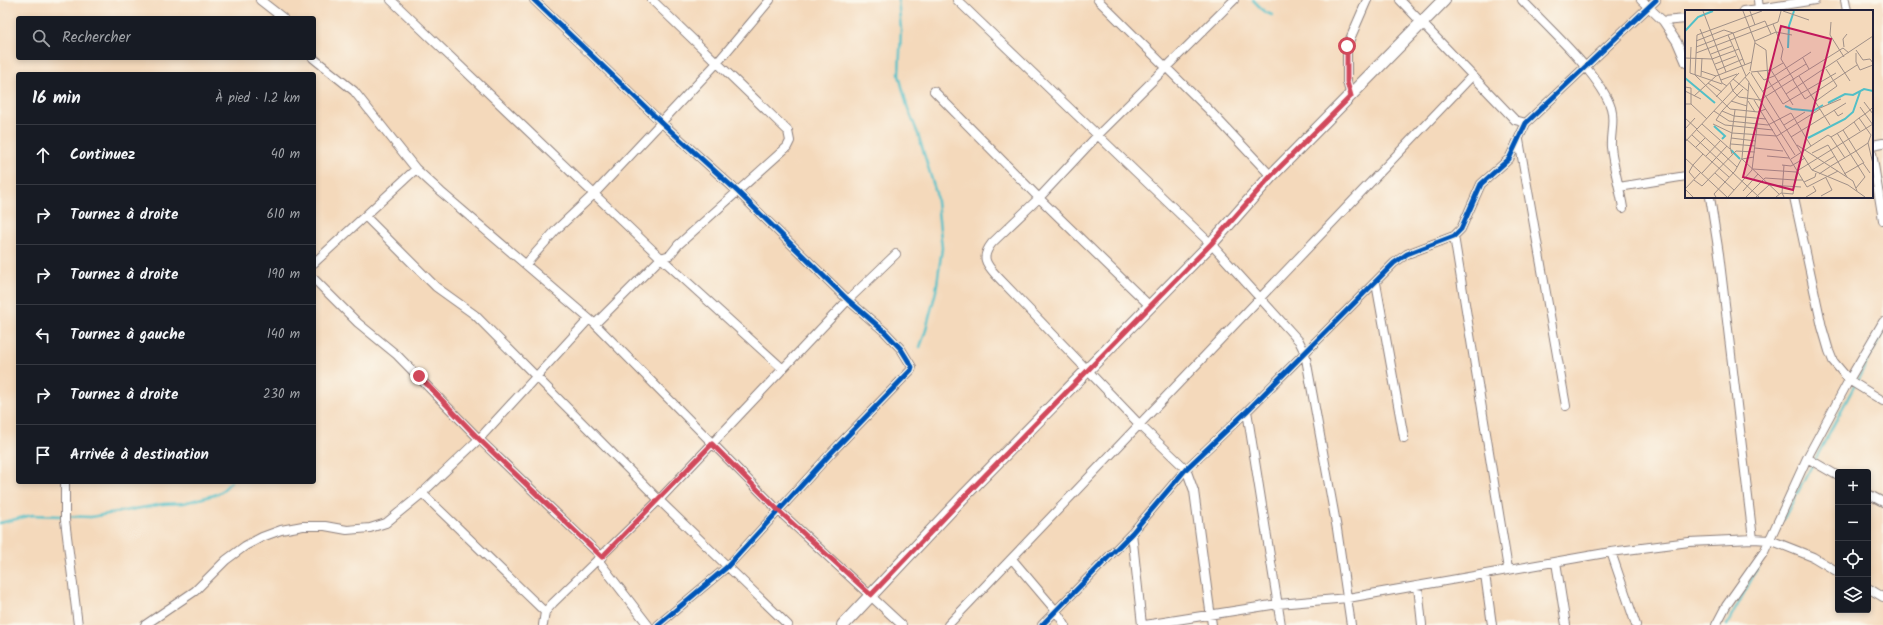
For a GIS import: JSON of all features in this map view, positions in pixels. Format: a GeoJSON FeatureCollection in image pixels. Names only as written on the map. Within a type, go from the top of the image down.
{"type":"FeatureCollection","features":[{"type":"Feature","properties":{"kind":"main road"},"geometry":{"type":"LineString","coordinates":[[843,625],[1086,370],[1211,244],[1271,176],[1444,0]]}},
{"type":"Feature","properties":{"kind":"street"},"geometry":{"type":"LineString","coordinates":[[260,0],[280,16]]}},
{"type":"Feature","properties":{"kind":"street"},"geometry":{"type":"LineString","coordinates":[[392,0],[661,258],[783,369]]}},
{"type":"Feature","properties":{"kind":"street"},"geometry":{"type":"LineString","coordinates":[[534,0],[661,122],[738,192],[848,300],[885,332],[901,349],[909,361],[911,370],[832,452],[727,567],[658,625]]}},
{"type":"Feature","properties":{"kind":"street"},"geometry":{"type":"LineString","coordinates":[[145,625],[195,591],[226,560],[245,546],[262,537],[281,530],[303,526],[325,526],[347,530],[370,528],[386,523],[422,493],[479,439],[592,321],[661,258],[670,255],[678,245],[787,147],[790,137],[788,131],[652,0]]}},
{"type":"Feature","properties":{"kind":"street"},"geometry":{"type":"LineString","coordinates":[[526,264],[556,230],[594,194],[717,63],[770,0]]}},
{"type":"Feature","properties":{"kind":"street"},"geometry":{"type":"LineString","coordinates":[[957,0],[1211,244],[1299,341],[1304,353],[1330,490],[1351,625]]}},
{"type":"Feature","properties":{"kind":"street"},"geometry":{"type":"LineString","coordinates":[[1098,0],[1209,110],[1271,176]]}},
{"type":"Feature","properties":{"kind":"street"},"geometry":{"type":"LineString","coordinates":[[1212,625],[1194,491],[1186,469],[1086,370],[996,275],[986,261],[986,251],[992,243],[1039,198],[1097,136],[1234,0]]}},
{"type":"Feature","properties":{"kind":"street"},"geometry":{"type":"LineString","coordinates":[[1351,96],[1347,82],[1347,46],[1367,0]]}},
{"type":"Feature","properties":{"kind":"street"},"geometry":{"type":"LineString","coordinates":[[1400,0],[1515,120],[1526,123]]}},
{"type":"Feature","properties":{"kind":"street"},"geometry":{"type":"LineString","coordinates":[[1522,0],[1585,68],[1606,95],[1613,120],[1611,148],[1623,208]]}},
{"type":"Feature","properties":{"kind":"street"},"geometry":{"type":"LineString","coordinates":[[1641,0],[1663,21],[1677,42],[1685,61]]}},
{"type":"Feature","properties":{"kind":"street"},"geometry":{"type":"LineString","coordinates":[[1042,625],[1132,533],[1186,469],[1247,411],[1394,263],[1408,254],[1454,236],[1461,229],[1480,184],[1509,159],[1526,123],[1656,0]]}},
{"type":"Feature","properties":{"kind":"street"},"geometry":{"type":"LineString","coordinates":[[1746,10],[1759,6],[1815,0]]}},
{"type":"Feature","properties":{"kind":"street"},"geometry":{"type":"LineString","coordinates":[[1845,0],[1846,10]]}},
{"type":"Feature","properties":{"kind":"street"},"geometry":{"type":"LineString","coordinates":[[1663,21],[1685,20]]}},
{"type":"Feature","properties":{"kind":"street"},"geometry":{"type":"LineString","coordinates":[[315,60],[354,92],[416,169],[592,321],[779,511],[902,625]]}},
{"type":"Feature","properties":{"kind":"street"},"geometry":{"type":"LineString","coordinates":[[948,625],[1472,76]]}},
{"type":"Feature","properties":{"kind":"street"},"geometry":{"type":"LineString","coordinates":[[934,91],[1039,198],[1150,306]]}},
{"type":"Feature","properties":{"kind":"street"},"geometry":{"type":"LineString","coordinates":[[1519,140],[1566,406]]}},
{"type":"Feature","properties":{"kind":"street"},"geometry":{"type":"LineString","coordinates":[[1873,145],[1883,143]]}},
{"type":"Feature","properties":{"kind":"street"},"geometry":{"type":"LineString","coordinates":[[1873,159],[1883,220]]}},
{"type":"Feature","properties":{"kind":"street"},"geometry":{"type":"LineString","coordinates":[[316,261],[416,169]]}},
{"type":"Feature","properties":{"kind":"street"},"geometry":{"type":"LineString","coordinates":[[1620,187],[1685,176]]}},
{"type":"Feature","properties":{"kind":"street"},"geometry":{"type":"LineString","coordinates":[[1710,198],[1719,254],[1753,539]]}},
{"type":"Feature","properties":{"kind":"street"},"geometry":{"type":"LineString","coordinates":[[1794,198],[1822,327],[1833,361],[1848,380],[1883,401]]}},
{"type":"Feature","properties":{"kind":"street"},"geometry":{"type":"LineString","coordinates":[[366,216],[436,287],[475,315],[659,500],[788,625]]}},
{"type":"Feature","properties":{"kind":"street"},"geometry":{"type":"LineString","coordinates":[[1454,236],[1508,569]]}},
{"type":"Feature","properties":{"kind":"street"},"geometry":{"type":"LineString","coordinates":[[543,625],[545,612],[659,500],[848,300],[896,254]]}},
{"type":"Feature","properties":{"kind":"street"},"geometry":{"type":"LineString","coordinates":[[316,281],[358,323],[406,363],[479,439],[600,558],[648,625]]}},
{"type":"Feature","properties":{"kind":"street"},"geometry":{"type":"LineString","coordinates":[[1376,282],[1404,438]]}},
{"type":"Feature","properties":{"kind":"street"},"geometry":{"type":"LineString","coordinates":[[1716,625],[1726,606],[1764,552],[1806,458],[1848,380],[1883,322]]}},
{"type":"Feature","properties":{"kind":"street"},"geometry":{"type":"LineString","coordinates":[[1247,411],[1281,625]]}},
{"type":"Feature","properties":{"kind":"street"},"geometry":{"type":"LineString","coordinates":[[1806,458],[1835,474]]}},
{"type":"Feature","properties":{"kind":"street"},"geometry":{"type":"LineString","coordinates":[[65,484],[65,520],[78,625]]}},
{"type":"Feature","properties":{"kind":"street"},"geometry":{"type":"LineString","coordinates":[[422,493],[545,612]]}},
{"type":"Feature","properties":{"kind":"street"},"geometry":{"type":"LineString","coordinates":[[1871,496],[1883,502]]}},
{"type":"Feature","properties":{"kind":"street"},"geometry":{"type":"LineString","coordinates":[[1132,533],[1144,625],[1278,604],[1348,598],[1611,552],[1689,542],[1753,539],[1770,540],[1813,557],[1835,570]]}},
{"type":"Feature","properties":{"kind":"street"},"geometry":{"type":"LineString","coordinates":[[1611,552],[1636,625]]}},
{"type":"Feature","properties":{"kind":"street"},"geometry":{"type":"LineString","coordinates":[[1012,559],[1056,611],[1065,625]]}},
{"type":"Feature","properties":{"kind":"street"},"geometry":{"type":"LineString","coordinates":[[1556,562],[1566,625]]}},
{"type":"Feature","properties":{"kind":"street"},"geometry":{"type":"LineString","coordinates":[[1485,574],[1492,625]]}},
{"type":"Feature","properties":{"kind":"street"},"geometry":{"type":"LineString","coordinates":[[1418,586],[1422,625]]}},
{"type":"Feature","properties":{"kind":"street"},"geometry":{"type":"LineString","coordinates":[[1871,590],[1883,597]]}},
{"type":"Feature","properties":{"kind":"waterway"},"geometry":{"type":"LineString","coordinates":[[898,0],[901,29],[899,75],[907,106],[918,134],[936,193],[942,248],[936,291],[920,347]]}},
{"type":"Feature","properties":{"kind":"waterway"},"geometry":{"type":"LineString","coordinates":[[1253,0],[1265,12],[1272,15]]}},
{"type":"Feature","properties":{"kind":"waterway"},"geometry":{"type":"LineString","coordinates":[[1783,520],[1883,332]]}},
{"type":"Feature","properties":{"kind":"waterway"},"geometry":{"type":"LineString","coordinates":[[0,523],[32,515],[91,517],[163,504],[184,503],[214,495],[221,492],[229,484]]}},
{"type":"Feature","properties":{"kind":"waterway"},"geometry":{"type":"LineString","coordinates":[[1727,625],[1758,567]]}},
{"type":"Feature","properties":{"kind":"cycle path"},"geometry":{"type":"LineString","coordinates":[[534,0],[661,122],[738,192],[848,300],[885,332],[901,349],[912,367],[911,370],[832,452],[727,567],[658,625]]}},
{"type":"Feature","properties":{"kind":"cycle path"},"geometry":{"type":"LineString","coordinates":[[1042,625],[1132,533],[1186,469],[1247,411],[1394,263],[1407,254],[1454,236],[1461,229],[1481,184],[1509,159],[1526,123],[1656,0]]}},
{"type":"Feature","properties":{"kind":"route"},"geometry":{"type":"LineString","coordinates":[[419,376],[479,439],[602,557],[712,444],[825,555],[871,595],[1086,370],[1211,244],[1271,176],[1351,96],[1347,82],[1347,46]]}}]}
